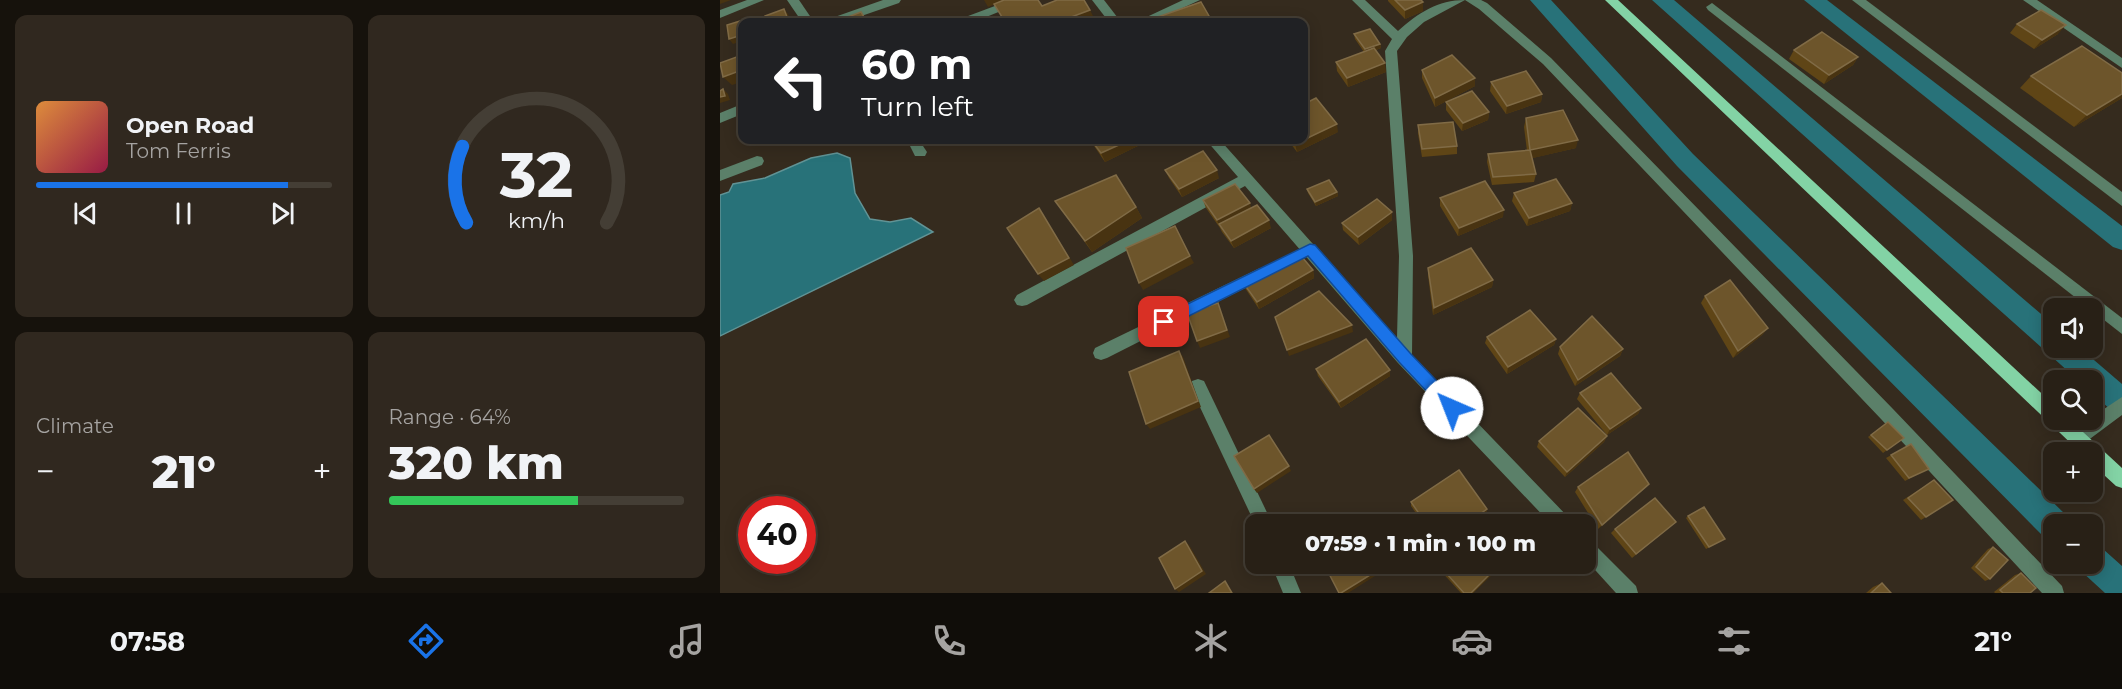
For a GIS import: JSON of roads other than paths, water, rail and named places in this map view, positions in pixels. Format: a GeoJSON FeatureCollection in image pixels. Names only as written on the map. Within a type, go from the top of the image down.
{"type":"FeatureCollection","features":[{"type":"Feature","properties":{"kind":"main road"},"geometry":{"type":"LineString","coordinates":[[1611,0],[2043,406]]}},
{"type":"Feature","properties":{"kind":"main road"},"geometry":{"type":"LineString","coordinates":[[2069,430],[2122,480]]}},
{"type":"Feature","properties":{"kind":"street"},"geometry":{"type":"LineString","coordinates":[[720,14],[758,0]]}},
{"type":"Feature","properties":{"kind":"street"},"geometry":{"type":"LineString","coordinates":[[793,0],[805,18]]}},
{"type":"Feature","properties":{"kind":"street"},"geometry":{"type":"LineString","coordinates":[[844,18],[895,0]]}},
{"type":"Feature","properties":{"kind":"street"},"geometry":{"type":"LineString","coordinates":[[975,18],[1022,0]]}},
{"type":"Feature","properties":{"kind":"street"},"geometry":{"type":"LineString","coordinates":[[1098,0],[1112,18]]}},
{"type":"Feature","properties":{"kind":"street"},"geometry":{"type":"LineString","coordinates":[[1151,18],[1194,0]]}},
{"type":"Feature","properties":{"kind":"street"},"geometry":{"type":"LineString","coordinates":[[1358,0],[1397,37]]}},
{"type":"Feature","properties":{"kind":"street"},"geometry":{"type":"LineString","coordinates":[[1404,358],[1406,256],[1391,51],[1397,37],[1416,22],[1459,0]]}},
{"type":"Feature","properties":{"kind":"street"},"geometry":{"type":"LineString","coordinates":[[1471,0],[1483,6],[1547,61],[1895,422],[2055,593]]}},
{"type":"Feature","properties":{"kind":"street"},"geometry":{"type":"LineString","coordinates":[[1858,0],[2122,200]]}},
{"type":"Feature","properties":{"kind":"street"},"geometry":{"type":"LineString","coordinates":[[2029,0],[2122,64]]}},
{"type":"Feature","properties":{"kind":"street"},"geometry":{"type":"LineString","coordinates":[[1712,7],[2122,327]]}},
{"type":"Feature","properties":{"kind":"street"},"geometry":{"type":"LineString","coordinates":[[720,118],[738,111]]}},
{"type":"Feature","properties":{"kind":"street"},"geometry":{"type":"LineString","coordinates":[[1217,144],[1248,178],[1305,252],[1553,514]]}},
{"type":"Feature","properties":{"kind":"street"},"geometry":{"type":"LineString","coordinates":[[720,176],[757,161]]}},
{"type":"Feature","properties":{"kind":"street"},"geometry":{"type":"LineString","coordinates":[[1022,300],[1248,178]]}},
{"type":"Feature","properties":{"kind":"street"},"geometry":{"type":"LineString","coordinates":[[1101,353],[1279,265]]}},
{"type":"Feature","properties":{"kind":"street"},"geometry":{"type":"LineString","coordinates":[[1198,386],[1259,514]]}},
{"type":"Feature","properties":{"kind":"street"},"geometry":{"type":"LineString","coordinates":[[2077,438],[2122,405]]}},
{"type":"Feature","properties":{"kind":"street"},"geometry":{"type":"LineString","coordinates":[[1596,558],[1629,593]]}},
{"type":"Feature","properties":{"kind":"street"},"geometry":{"type":"LineString","coordinates":[[1284,574],[1292,593]]}},
{"type":"Feature","properties":{"kind":"water"},"geometry":{"type":"Polygon","coordinates":[[[837,153],[850,158],[855,193],[870,219],[890,222],[911,218],[933,232],[720,336],[720,195],[729,192],[733,184],[765,178],[811,158],[837,153]]]}},
{"type":"Feature","properties":{"kind":"waterway"},"geometry":{"type":"LineString","coordinates":[[1540,0],[1685,160],[2043,514]]}},
{"type":"Feature","properties":{"kind":"waterway"},"geometry":{"type":"LineString","coordinates":[[1662,0],[2043,332]]}},
{"type":"Feature","properties":{"kind":"waterway"},"geometry":{"type":"LineString","coordinates":[[1814,0],[2122,240]]}},
{"type":"Feature","properties":{"kind":"waterway"},"geometry":{"type":"LineString","coordinates":[[2072,358],[2122,402]]}},
{"type":"Feature","properties":{"kind":"waterway"},"geometry":{"type":"LineString","coordinates":[[2103,570],[2122,587]]}}]}
